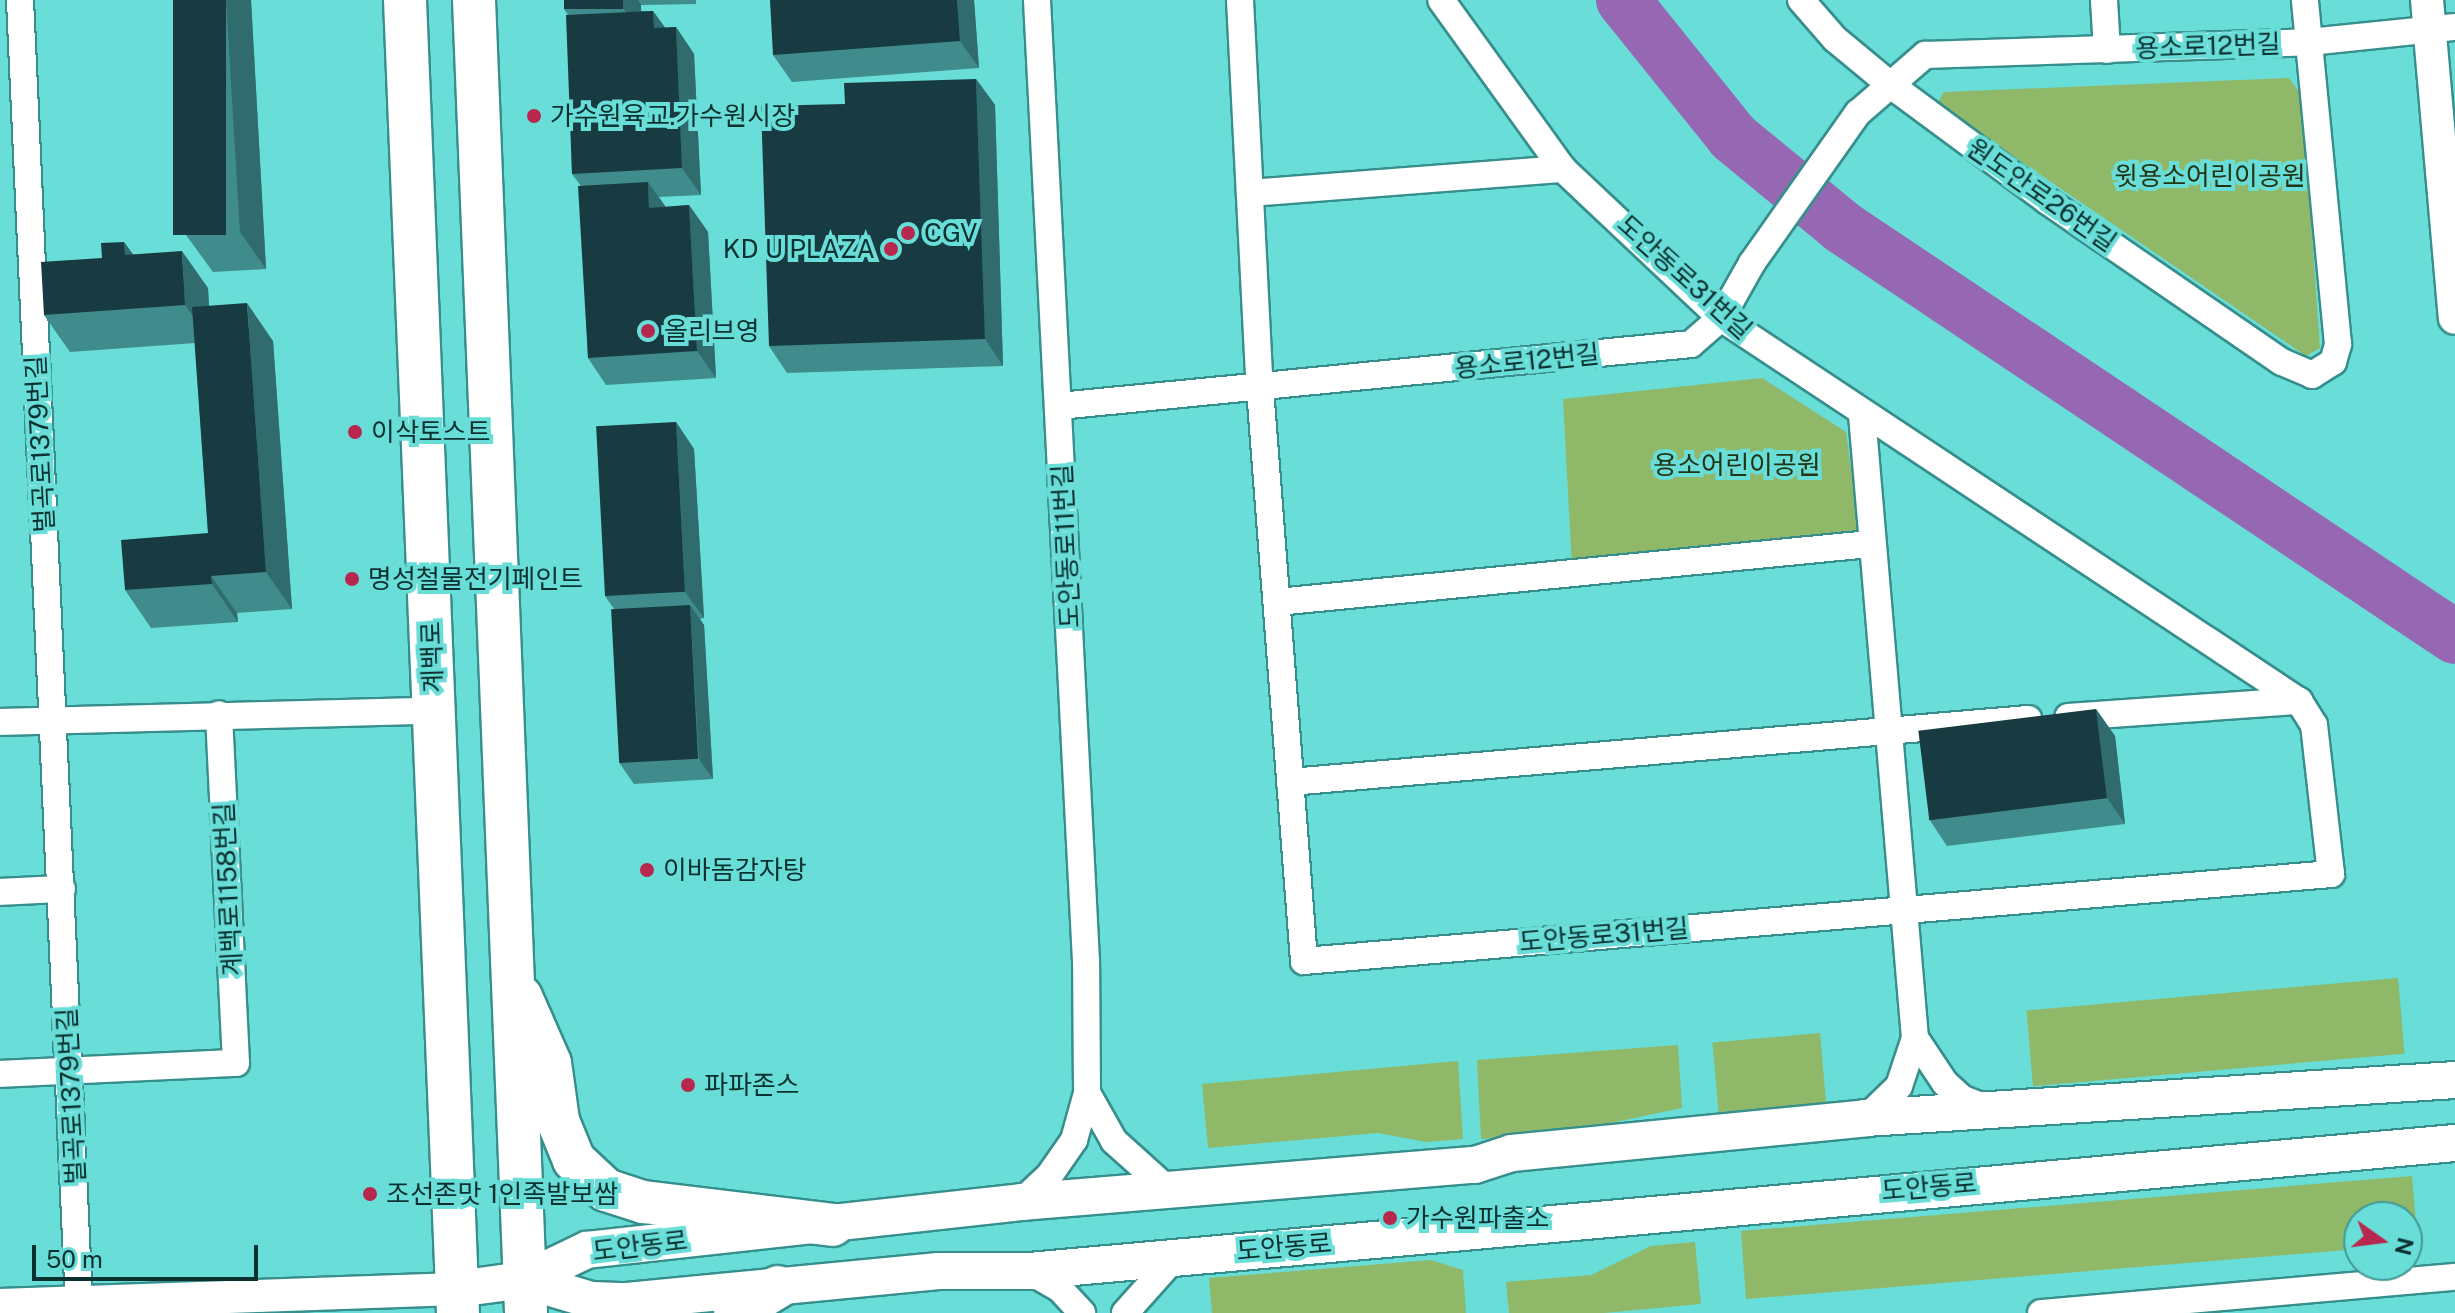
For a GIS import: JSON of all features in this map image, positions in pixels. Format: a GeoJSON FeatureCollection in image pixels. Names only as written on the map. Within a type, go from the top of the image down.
{"type":"FeatureCollection","features":[{"type":"Feature","properties":{"kind":"main road","name":"계백로"},"geometry":{"type":"LineString","coordinates":[[405,0],[458,1301]]}},
{"type":"Feature","properties":{"kind":"main road"},"geometry":{"type":"LineString","coordinates":[[458,1301],[525,1296],[474,0]]}},
{"type":"Feature","properties":{"kind":"main road"},"geometry":{"type":"LineString","coordinates":[[513,982],[550,1063],[558,1121],[574,1160],[591,1179],[606,1190],[644,1202],[833,1225]]}},
{"type":"Feature","properties":{"kind":"main road","name":"도안동로"},"geometry":{"type":"LineString","coordinates":[[525,1296],[587,1250],[1165,1187],[1475,1165],[1512,1153],[1866,1118],[2455,1080]]}},
{"type":"Feature","properties":{"kind":"main road","name":"도안동로"},"geometry":{"type":"LineString","coordinates":[[525,1296],[627,1301],[939,1271],[1029,1271],[2455,1143]]}},
{"type":"Feature","properties":{"kind":"main road"},"geometry":{"type":"LineString","coordinates":[[735,1313],[778,1287]]}},
{"type":"Feature","properties":{"kind":"street","name":"벌곡로1379번길"},"geometry":{"type":"LineString","coordinates":[[20,0],[79,1302]]}},
{"type":"Feature","properties":{"kind":"street","name":"도안동로11번길"},"geometry":{"type":"LineString","coordinates":[[1037,0],[1059,406],[1087,1093]]}},
{"type":"Feature","properties":{"kind":"street"},"geometry":{"type":"LineString","coordinates":[[1240,0],[1260,389],[1290,782],[1888,729],[2299,701]]}},
{"type":"Feature","properties":{"kind":"street","name":"도안동로31번길"},"geometry":{"type":"LineString","coordinates":[[1290,782],[1304,961],[2331,874],[2314,725],[2299,701],[1862,415],[1721,318],[1563,169],[1441,0]]}},
{"type":"Feature","properties":{"kind":"street","name":"원도안로26번길"},"geometry":{"type":"LineString","coordinates":[[1801,0],[1835,39],[1888,83],[2046,200],[2299,371],[2324,372],[2338,344],[2309,42]]}},
{"type":"Feature","properties":{"kind":"street","name":"용소로12번길"},"geometry":{"type":"LineString","coordinates":[[2104,0],[2107,50]]}},
{"type":"Feature","properties":{"kind":"street","name":"용소로12번길"},"geometry":{"type":"LineString","coordinates":[[2305,0],[2309,42]]}},
{"type":"Feature","properties":{"kind":"street"},"geometry":{"type":"LineString","coordinates":[[2438,19],[2455,318]]}},
{"type":"Feature","properties":{"kind":"street","name":"용소로12번길"},"geometry":{"type":"LineString","coordinates":[[1059,406],[1260,389],[1691,344],[1721,318],[1752,263],[1858,113],[1888,83],[1925,55],[2309,42],[2438,19]]}},
{"type":"Feature","properties":{"kind":"street"},"geometry":{"type":"LineString","coordinates":[[1250,193],[1563,169]]}},
{"type":"Feature","properties":{"kind":"street"},"geometry":{"type":"LineString","coordinates":[[1862,415],[1870,544],[1915,1038],[1899,1086],[1866,1118]]}},
{"type":"Feature","properties":{"kind":"street"},"geometry":{"type":"LineString","coordinates":[[1277,602],[1870,544]]}},
{"type":"Feature","properties":{"kind":"street"},"geometry":{"type":"LineString","coordinates":[[0,722],[219,714],[434,711]]}},
{"type":"Feature","properties":{"kind":"street","name":"계백로1158번길"},"geometry":{"type":"LineString","coordinates":[[70,1071],[236,1063],[219,714]]}},
{"type":"Feature","properties":{"kind":"street"},"geometry":{"type":"LineString","coordinates":[[0,892],[62,889]]}},
{"type":"Feature","properties":{"kind":"street"},"geometry":{"type":"LineString","coordinates":[[1915,1038],[1945,1083],[1963,1099],[1991,1110]]}},
{"type":"Feature","properties":{"kind":"street"},"geometry":{"type":"LineString","coordinates":[[0,1074],[70,1071]]}},
{"type":"Feature","properties":{"kind":"street"},"geometry":{"type":"LineString","coordinates":[[1087,1093],[1114,1141],[1165,1187]]}},
{"type":"Feature","properties":{"kind":"street"},"geometry":{"type":"LineString","coordinates":[[1021,1202],[1049,1176],[1074,1140],[1087,1093]]}},
{"type":"Feature","properties":{"kind":"street"},"geometry":{"type":"LineString","coordinates":[[1125,1313],[1175,1257]]}},
{"type":"Feature","properties":{"kind":"street"},"geometry":{"type":"LineString","coordinates":[[1029,1271],[1059,1288],[1082,1313]]}},
{"type":"Feature","properties":{"kind":"street"},"geometry":{"type":"LineString","coordinates":[[2041,1313],[2170,1308],[2455,1277]]}},
{"type":"Feature","properties":{"kind":"street"},"geometry":{"type":"LineString","coordinates":[[0,1305],[79,1302],[216,1306],[458,1301]]}},
{"type":"Feature","properties":{"kind":"green space","name":"윗용소어린이공원"},"geometry":{"type":"Polygon","coordinates":[[[2289,78],[2302,96],[2320,348],[2306,356],[1937,104],[1944,92],[2289,78]]]}},
{"type":"Feature","properties":{"kind":"green space","name":"용소어린이공원"},"geometry":{"type":"Polygon","coordinates":[[[1762,378],[1846,432],[1860,534],[1572,567],[1563,399],[1762,378]]]}},
{"type":"Feature","properties":{"kind":"green space"},"geometry":{"type":"Polygon","coordinates":[[[2398,978],[2405,1054],[2033,1086],[2026,1011],[2398,978]]]}},
{"type":"Feature","properties":{"kind":"green space"},"geometry":{"type":"Polygon","coordinates":[[[1820,1033],[1826,1103],[1719,1112],[1712,1042],[1820,1033]]]}},
{"type":"Feature","properties":{"kind":"green space"},"geometry":{"type":"Polygon","coordinates":[[[1678,1045],[1682,1108],[1572,1131],[1481,1139],[1477,1060],[1678,1045]]]}},
{"type":"Feature","properties":{"kind":"green space"},"geometry":{"type":"Polygon","coordinates":[[[1458,1061],[1463,1139],[1426,1142],[1378,1133],[1208,1148],[1202,1084],[1458,1061]]]}},
{"type":"Feature","properties":{"kind":"green space"},"geometry":{"type":"Polygon","coordinates":[[[2412,1176],[2414,1201],[2343,1201],[2343,1250],[1746,1299],[1741,1231],[2412,1176]]]}},
{"type":"Feature","properties":{"kind":"green space"},"geometry":{"type":"Polygon","coordinates":[[[1695,1242],[1701,1304],[1604,1313],[1509,1313],[1506,1282],[1591,1275],[1651,1246],[1695,1242]]]}},
{"type":"Feature","properties":{"kind":"green space"},"geometry":{"type":"Polygon","coordinates":[[[1431,1260],[1463,1270],[1466,1313],[1212,1313],[1209,1278],[1431,1260]]]}},
{"type":"Feature","properties":{"kind":"building"},"geometry":{"type":"Polygon","coordinates":[[[173,0],[226,0],[226,235],[173,235],[173,0]]]}},
{"type":"Feature","properties":{"kind":"building"},"geometry":{"type":"Polygon","coordinates":[[[564,0],[623,0],[623,9],[564,9],[564,0]]]}},
{"type":"Feature","properties":{"kind":"building"},"geometry":{"type":"Polygon","coordinates":[[[770,0],[957,0],[960,41],[773,55],[770,0]]]}},
{"type":"Feature","properties":{"kind":"building"},"geometry":{"type":"Polygon","coordinates":[[[653,11],[654,28],[676,27],[682,168],[572,174],[566,15],[653,11]]]}},
{"type":"Feature","properties":{"kind":"building","name":"KD U PLAZA"},"geometry":{"type":"Polygon","coordinates":[[[976,79],[985,339],[769,346],[761,106],[845,104],[844,83],[976,79]]]}},
{"type":"Feature","properties":{"kind":"building"},"geometry":{"type":"Polygon","coordinates":[[[648,182],[649,208],[689,205],[697,351],[588,358],[578,186],[648,182]]]}},
{"type":"Feature","properties":{"kind":"building"},"geometry":{"type":"Polygon","coordinates":[[[124,242],[125,255],[182,251],[185,305],[44,315],[41,262],[102,258],[101,243],[124,242]]]}},
{"type":"Feature","properties":{"kind":"building"},"geometry":{"type":"Polygon","coordinates":[[[247,303],[266,572],[211,576],[212,584],[125,590],[121,540],[208,533],[192,307],[247,303]]]}},
{"type":"Feature","properties":{"kind":"building"},"geometry":{"type":"Polygon","coordinates":[[[676,422],[685,592],[605,596],[596,426],[676,422]]]}},
{"type":"Feature","properties":{"kind":"building"},"geometry":{"type":"Polygon","coordinates":[[[690,605],[698,759],[619,763],[611,609],[690,605]]]}},
{"type":"Feature","properties":{"kind":"building"},"geometry":{"type":"Polygon","coordinates":[[[2096,709],[2107,798],[1929,820],[1918,731],[2096,709]]]}},
{"type":"Feature","properties":{"kind":"waterway"},"geometry":{"type":"LineString","coordinates":[[1623,0],[1733,137],[1842,227],[2455,637]]}},
{"type":"Feature","properties":{"kind":"place","name":"가수원육교.가수원시장"},"geometry":{"type":"Point","coordinates":[534,116]}},
{"type":"Feature","properties":{"kind":"place","name":"CGV"},"geometry":{"type":"Point","coordinates":[908,233]}},
{"type":"Feature","properties":{"kind":"place","name":"KD U PLAZA"},"geometry":{"type":"Point","coordinates":[891,249]}},
{"type":"Feature","properties":{"kind":"place","name":"올리브영"},"geometry":{"type":"Point","coordinates":[648,331]}},
{"type":"Feature","properties":{"kind":"place","name":"이삭토스트"},"geometry":{"type":"Point","coordinates":[355,432]}},
{"type":"Feature","properties":{"kind":"place","name":"명성철물전기페인트"},"geometry":{"type":"Point","coordinates":[352,579]}},
{"type":"Feature","properties":{"kind":"place","name":"이바돔감자탕"},"geometry":{"type":"Point","coordinates":[647,870]}},
{"type":"Feature","properties":{"kind":"place","name":"파파존스"},"geometry":{"type":"Point","coordinates":[688,1085]}},
{"type":"Feature","properties":{"kind":"place","name":"조선존맛 1인족발보쌈"},"geometry":{"type":"Point","coordinates":[370,1194]}},
{"type":"Feature","properties":{"kind":"place","name":"가수원파출소"},"geometry":{"type":"Point","coordinates":[1390,1218]}}]}
